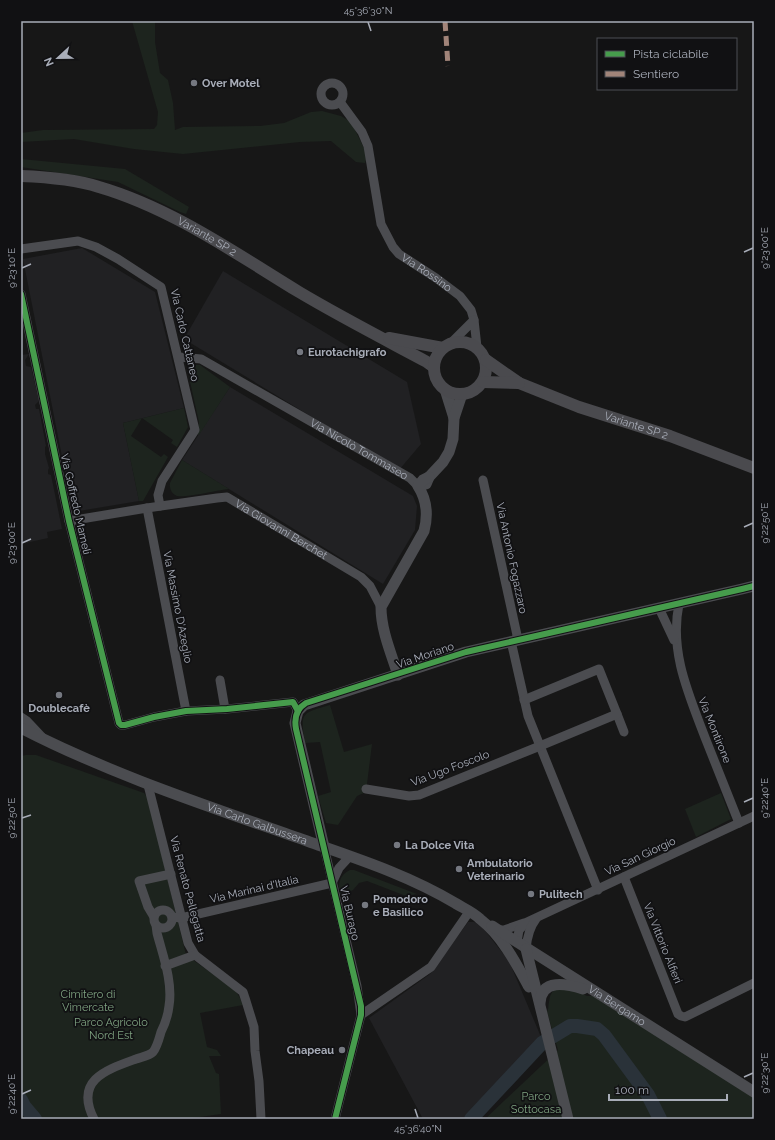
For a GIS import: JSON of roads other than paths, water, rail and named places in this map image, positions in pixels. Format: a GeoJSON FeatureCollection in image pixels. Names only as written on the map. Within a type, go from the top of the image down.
{"type":"FeatureCollection","features":[{"type":"Feature","properties":{"kind":"main road","name":"Variante SP 2"},"geometry":{"type":"LineString","coordinates":[[21,176],[54,178],[83,183],[113,191],[148,205],[216,242],[344,319],[434,367]]}},
{"type":"Feature","properties":{"kind":"main road","name":"Variante SP 2"},"geometry":{"type":"LineString","coordinates":[[378,336],[447,345],[462,341],[467,342],[477,347],[486,360],[519,383],[579,407],[670,436],[754,468]]}},
{"type":"Feature","properties":{"kind":"main road"},"geometry":{"type":"LineString","coordinates":[[447,345],[435,360],[434,367],[437,380],[445,390],[450,392],[462,394],[474,391],[483,382],[486,375],[486,360]]}},
{"type":"Feature","properties":{"kind":"main road","name":"Variante SP 2"},"geometry":{"type":"LineString","coordinates":[[483,382],[519,383]]}},
{"type":"Feature","properties":{"kind":"street","name":"Via Rossino"},"geometry":{"type":"LineString","coordinates":[[340,102],[362,132],[368,146],[381,224],[393,247],[399,254],[436,278],[460,296],[471,310],[474,320],[477,347]]}},
{"type":"Feature","properties":{"kind":"street","name":"Via Carlo Cattaneo"},"geometry":{"type":"LineString","coordinates":[[21,249],[78,241],[96,247],[118,259],[162,287],[195,430],[162,481],[158,495],[160,506]]}},
{"type":"Feature","properties":{"kind":"street","name":"Via Goffredo Mameli"},"geometry":{"type":"LineString","coordinates":[[21,294],[69,522],[119,723],[123,725],[186,711]]}},
{"type":"Feature","properties":{"kind":"street"},"geometry":{"type":"LineString","coordinates":[[447,345],[474,320]]}},
{"type":"Feature","properties":{"kind":"street","name":"Via Nicolò Tommaseo"},"geometry":{"type":"LineString","coordinates":[[178,357],[201,359],[410,478],[419,487]]}},
{"type":"Feature","properties":{"kind":"street"},"geometry":{"type":"LineString","coordinates":[[445,390],[454,418]]}},
{"type":"Feature","properties":{"kind":"street"},"geometry":{"type":"LineString","coordinates":[[400,674],[380,607],[424,531],[427,519],[423,496],[419,487],[426,484],[429,477],[443,462],[449,452],[453,439],[454,418],[462,394]]}},
{"type":"Feature","properties":{"kind":"street","name":"Via Antonio Fogazzaro"},"geometry":{"type":"LineString","coordinates":[[483,480],[517,635],[513,641]]}},
{"type":"Feature","properties":{"kind":"street","name":"Via Giovanni Berchet"},"geometry":{"type":"LineString","coordinates":[[69,522],[147,508],[227,497],[361,577],[370,586],[380,607]]}},
{"type":"Feature","properties":{"kind":"street","name":"Via Massimo D'Azeglio"},"geometry":{"type":"LineString","coordinates":[[147,508],[186,711]]}},
{"type":"Feature","properties":{"kind":"street","name":"Via Moriano"},"geometry":{"type":"LineString","coordinates":[[298,711],[306,703],[466,652],[754,586]]}},
{"type":"Feature","properties":{"kind":"street"},"geometry":{"type":"LineString","coordinates":[[676,643],[676,619],[679,604]]}},
{"type":"Feature","properties":{"kind":"street"},"geometry":{"type":"LineString","coordinates":[[659,608],[676,643]]}},
{"type":"Feature","properties":{"kind":"street"},"geometry":{"type":"LineString","coordinates":[[513,641],[528,716],[598,890]]}},
{"type":"Feature","properties":{"kind":"street","name":"Via Montirone"},"geometry":{"type":"LineString","coordinates":[[676,643],[687,690],[739,823]]}},
{"type":"Feature","properties":{"kind":"street"},"geometry":{"type":"LineString","coordinates":[[524,700],[599,669],[624,732]]}},
{"type":"Feature","properties":{"kind":"street"},"geometry":{"type":"LineString","coordinates":[[220,680],[224,709]]}},
{"type":"Feature","properties":{"kind":"street"},"geometry":{"type":"LineString","coordinates":[[186,711],[293,702],[298,711]]}},
{"type":"Feature","properties":{"kind":"street","name":"Via Burago"},"geometry":{"type":"LineString","coordinates":[[298,711],[295,720],[296,729],[357,986],[361,1015],[335,1119]]}},
{"type":"Feature","properties":{"kind":"street","name":"Via Ugo Foscolo"},"geometry":{"type":"LineString","coordinates":[[366,789],[409,796],[419,795],[617,714]]}},
{"type":"Feature","properties":{"kind":"street"},"geometry":{"type":"LineString","coordinates":[[21,717],[27,721],[44,739]]}},
{"type":"Feature","properties":{"kind":"street","name":"Via Carlo Galbussera"},"geometry":{"type":"LineString","coordinates":[[21,728],[148,785],[350,856],[432,889],[480,918],[496,935],[511,955],[529,987]]}},
{"type":"Feature","properties":{"kind":"street","name":"Via Renato Pellegatta"},"geometry":{"type":"LineString","coordinates":[[148,785],[171,874],[177,917],[188,943],[195,955],[243,992],[254,1026],[261,1119]]}},
{"type":"Feature","properties":{"kind":"street","name":"Via San Giorgio"},"geometry":{"type":"LineString","coordinates":[[498,930],[504,930],[532,921],[754,816]]}},
{"type":"Feature","properties":{"kind":"street","name":"Via Burago"},"geometry":{"type":"LineString","coordinates":[[332,883],[339,868],[350,856]]}},
{"type":"Feature","properties":{"kind":"street"},"geometry":{"type":"LineString","coordinates":[[94,1119],[89,1110],[88,1093],[91,1083],[107,1070],[152,1053],[167,1015],[170,1004],[169,987],[165,966],[155,921],[139,881],[171,874]]}},
{"type":"Feature","properties":{"kind":"street","name":"Via Vittorio Alfieri"},"geometry":{"type":"LineString","coordinates":[[624,877],[678,1014],[685,1017],[754,983]]}},
{"type":"Feature","properties":{"kind":"street","name":"Via Marinai d'Italia"},"geometry":{"type":"LineString","coordinates":[[177,917],[332,883]]}},
{"type":"Feature","properties":{"kind":"street"},"geometry":{"type":"LineString","coordinates":[[164,910],[177,917],[167,927],[161,928],[155,921],[156,912],[164,910]]}},
{"type":"Feature","properties":{"kind":"street"},"geometry":{"type":"LineString","coordinates":[[361,1015],[431,967],[470,912]]}},
{"type":"Feature","properties":{"kind":"street","name":"Via Bergamo"},"geometry":{"type":"LineString","coordinates":[[480,918],[526,949],[754,1092]]}},
{"type":"Feature","properties":{"kind":"street"},"geometry":{"type":"LineString","coordinates":[[516,942],[519,930],[532,921]]}},
{"type":"Feature","properties":{"kind":"street"},"geometry":{"type":"LineString","coordinates":[[526,949],[532,921]]}},
{"type":"Feature","properties":{"kind":"street","name":"Via Carlo Galbussera"},"geometry":{"type":"LineString","coordinates":[[516,942],[518,955],[546,1034]]}},
{"type":"Feature","properties":{"kind":"street","name":"Via Carlo Galbussera"},"geometry":{"type":"LineString","coordinates":[[526,949],[568,1119]]}},
{"type":"Feature","properties":{"kind":"street"},"geometry":{"type":"LineString","coordinates":[[165,966],[195,955]]}},
{"type":"Feature","properties":{"kind":"street"},"geometry":{"type":"LineString","coordinates":[[540,1006],[543,993],[548,988],[556,985],[565,984],[595,992]]}},
{"type":"Feature","properties":{"kind":"waterway"},"geometry":{"type":"LineString","coordinates":[[471,1119],[542,1043],[570,1026],[597,1029],[604,1035],[648,1095],[660,1119]]}},
{"type":"Feature","properties":{"kind":"waterway"},"geometry":{"type":"LineString","coordinates":[[21,1100],[35,1119]]}},
{"type":"Feature","properties":{"kind":"place","name":"Over Motel"},"geometry":{"type":"Point","coordinates":[194,83]}},
{"type":"Feature","properties":{"kind":"place","name":"Eurotachigrafo"},"geometry":{"type":"Point","coordinates":[300,352]}},
{"type":"Feature","properties":{"kind":"place","name":"Doublecafè"},"geometry":{"type":"Point","coordinates":[59,695]}},
{"type":"Feature","properties":{"kind":"place","name":"La Dolce Vita"},"geometry":{"type":"Point","coordinates":[397,845]}},
{"type":"Feature","properties":{"kind":"place","name":"Ambulatorio Veterinario"},"geometry":{"type":"Point","coordinates":[459,869]}},
{"type":"Feature","properties":{"kind":"place","name":"Pulitech"},"geometry":{"type":"Point","coordinates":[531,894]}},
{"type":"Feature","properties":{"kind":"place","name":"Pomodoro e Basilico"},"geometry":{"type":"Point","coordinates":[365,905]}},
{"type":"Feature","properties":{"kind":"place","name":"Chapeau"},"geometry":{"type":"Point","coordinates":[342,1050]}},
{"type":"Feature","properties":{"kind":"park label","name":"Cimitero di Vimercate"},"geometry":{"type":"Point","coordinates":[88,1000]}},
{"type":"Feature","properties":{"kind":"park label","name":"Parco Agricolo Nord Est"},"geometry":{"type":"Point","coordinates":[111,1028]}},
{"type":"Feature","properties":{"kind":"park label","name":"Parco Sottocasa"},"geometry":{"type":"Point","coordinates":[536,1102]}}]}
